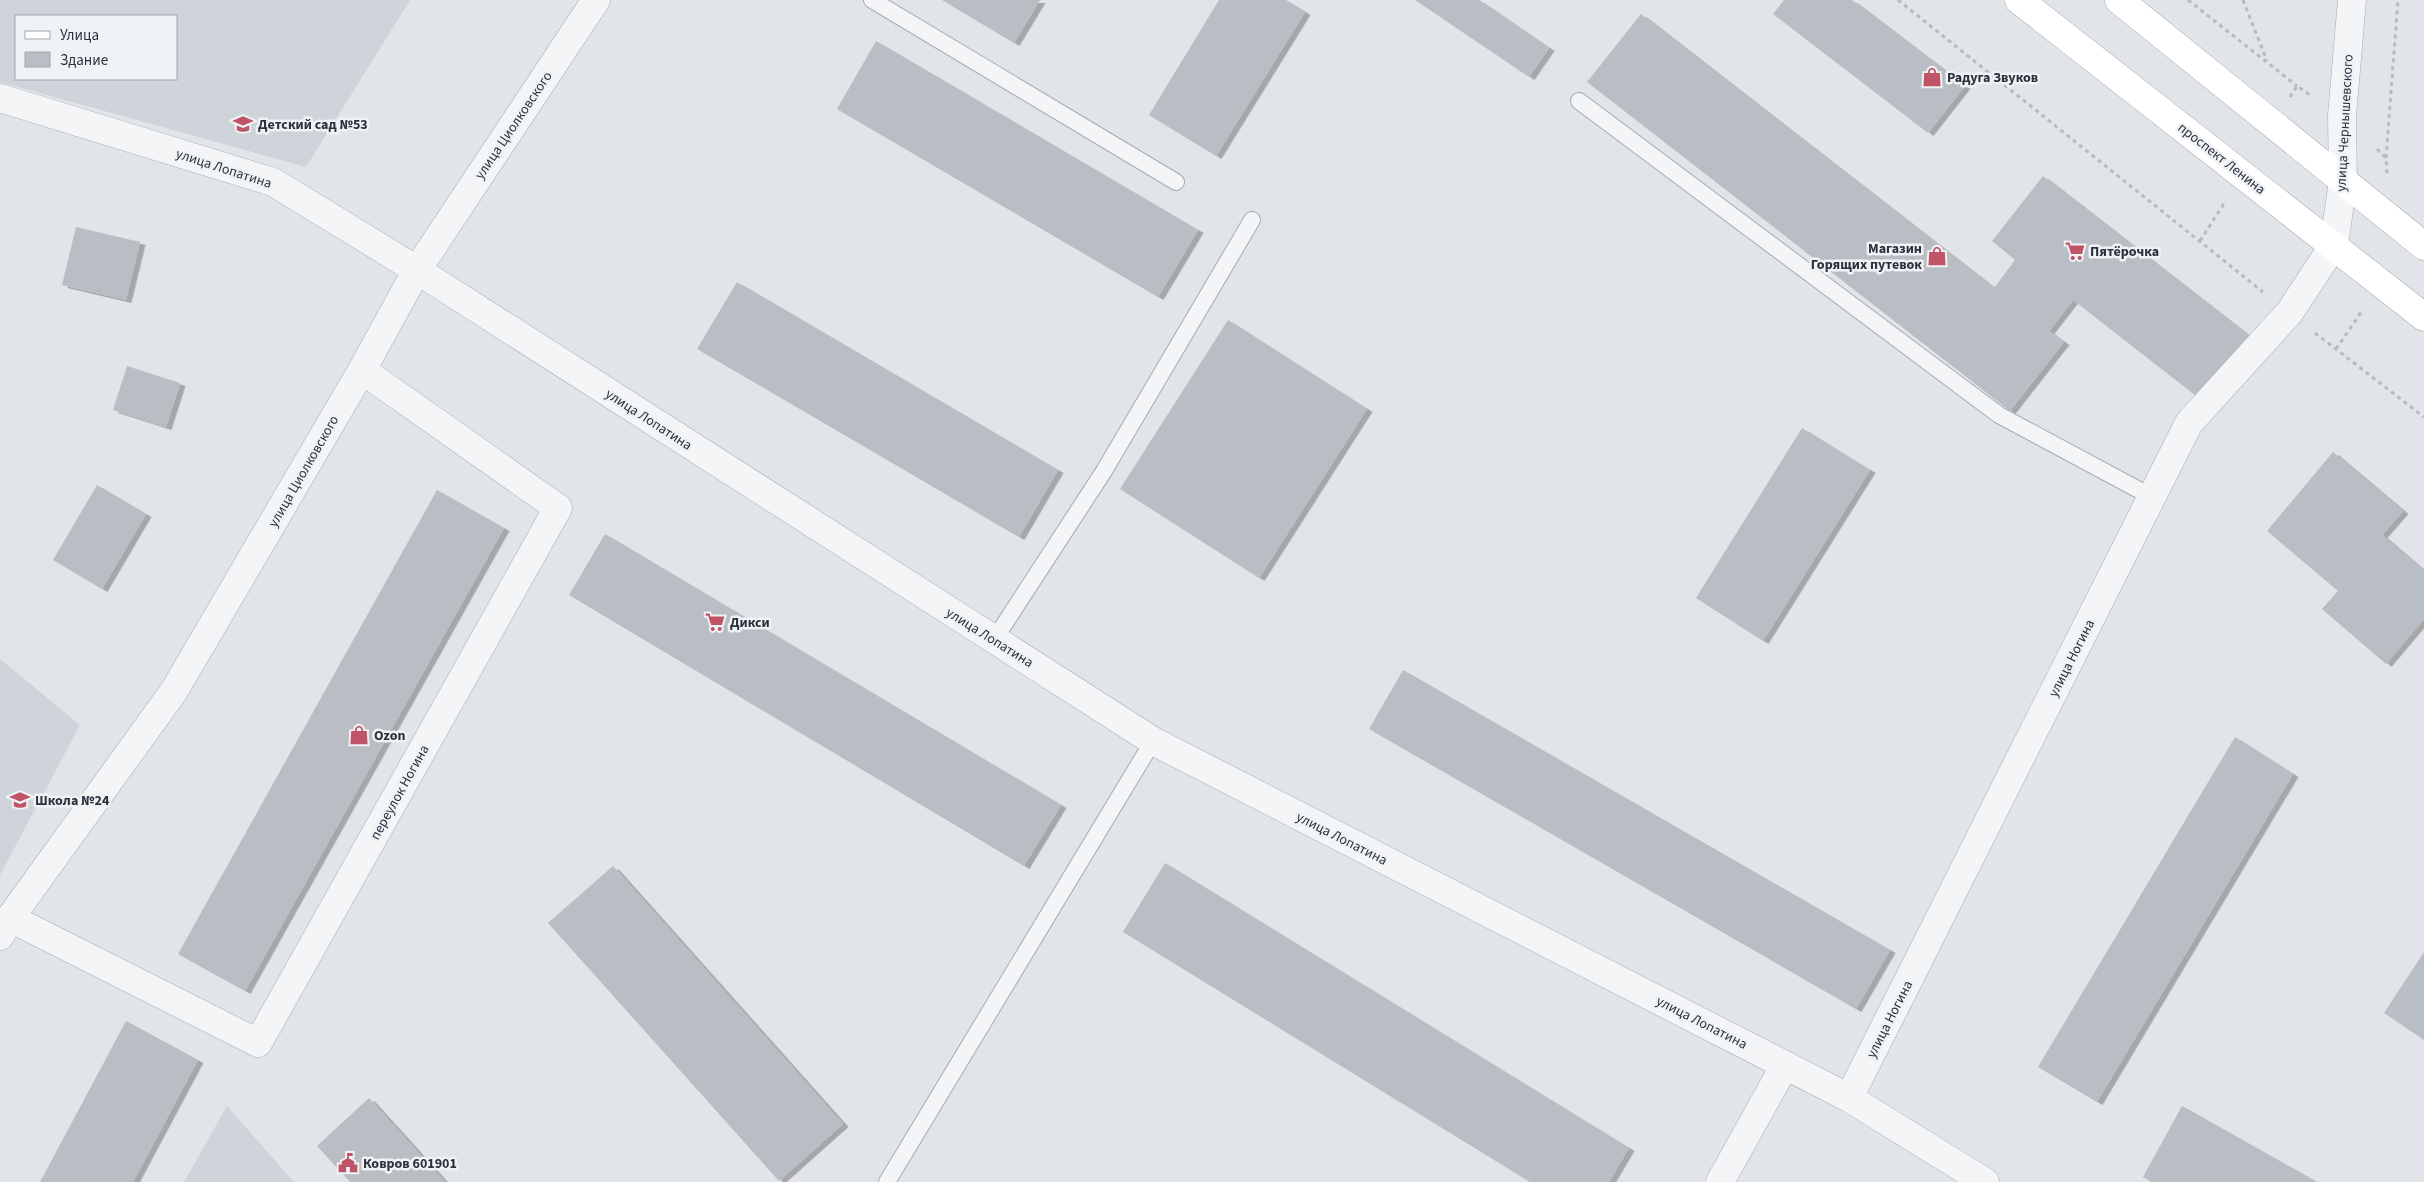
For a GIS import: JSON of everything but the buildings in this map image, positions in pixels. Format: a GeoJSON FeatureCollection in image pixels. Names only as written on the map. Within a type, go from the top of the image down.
{"type":"FeatureCollection","features":[{"type":"Feature","properties":{"kind":"main road","name":"проспект Ленина"},"geometry":{"type":"LineString","coordinates":[[2019,0],[2424,317]]}},
{"type":"Feature","properties":{"kind":"main road"},"geometry":{"type":"LineString","coordinates":[[2119,0],[2424,246]]}},
{"type":"Feature","properties":{"kind":"street","name":"улица Циолковского"},"geometry":{"type":"LineString","coordinates":[[5,927],[174,691],[362,370],[417,270],[596,0]]}},
{"type":"Feature","properties":{"kind":"street","name":"улица Чернышевского"},"geometry":{"type":"LineString","coordinates":[[2334,245],[2343,181],[2342,116],[2352,0]]}},
{"type":"Feature","properties":{"kind":"street","name":"улица Лопатина"},"geometry":{"type":"LineString","coordinates":[[0,98],[273,182],[417,270],[1153,741],[1849,1098],[1985,1182]]}},
{"type":"Feature","properties":{"kind":"street","name":"улица Ногина"},"geometry":{"type":"LineString","coordinates":[[1849,1098],[2188,423],[2289,313],[2334,245]]}},
{"type":"Feature","properties":{"kind":"street","name":"переулок Ногина"},"geometry":{"type":"LineString","coordinates":[[5,927],[258,1043],[558,508],[362,370]]}},
{"type":"Feature","properties":{"kind":"street"},"geometry":{"type":"LineString","coordinates":[[1720,1182],[1785,1065]]}},
{"type":"Feature","properties":{"kind":"lane"},"geometry":{"type":"LineString","coordinates":[[872,0],[1176,182]]}},
{"type":"Feature","properties":{"kind":"lane"},"geometry":{"type":"LineString","coordinates":[[1579,101],[1999,415],[2152,497]]}},
{"type":"Feature","properties":{"kind":"lane"},"geometry":{"type":"LineString","coordinates":[[994,640],[1104,471],[1252,220]]}},
{"type":"Feature","properties":{"kind":"lane"},"geometry":{"type":"LineString","coordinates":[[887,1182],[1153,741]]}},
{"type":"Feature","properties":{"kind":"path"},"geometry":{"type":"LineString","coordinates":[[1898,0],[2289,313],[2424,417]]}},
{"type":"Feature","properties":{"kind":"path"},"geometry":{"type":"LineString","coordinates":[[2188,0],[2297,86]]}},
{"type":"Feature","properties":{"kind":"path"},"geometry":{"type":"LineString","coordinates":[[2243,0],[2267,62]]}},
{"type":"Feature","properties":{"kind":"path"},"geometry":{"type":"LineString","coordinates":[[2386,158],[2398,0]]}},
{"type":"Feature","properties":{"kind":"shaded area","name":"Детский сад №53"},"geometry":{"type":"Polygon","coordinates":[[[0,0],[410,0],[306,167],[0,82],[0,0]]]}},
{"type":"Feature","properties":{"kind":"shaded area","name":"Школа №24"},"geometry":{"type":"Polygon","coordinates":[[[0,659],[80,725],[0,875],[0,659]]]}},
{"type":"Feature","properties":{"kind":"shaded area"},"geometry":{"type":"Polygon","coordinates":[[[227,1106],[294,1182],[184,1182],[227,1106]]]}},
{"type":"Feature","properties":{"kind":"place","name":"Радуга Звуков"},"geometry":{"type":"Point","coordinates":[1932,77]}},
{"type":"Feature","properties":{"kind":"place","name":"Детский сад №53"},"geometry":{"type":"Point","coordinates":[243,124]}},
{"type":"Feature","properties":{"kind":"place","name":"Пятёрочка"},"geometry":{"type":"Point","coordinates":[2075,251]}},
{"type":"Feature","properties":{"kind":"place","name":"Магазин Горящих путевок"},"geometry":{"type":"Point","coordinates":[1937,256]}},
{"type":"Feature","properties":{"kind":"place","name":"Дикси"},"geometry":{"type":"Point","coordinates":[715,622]}},
{"type":"Feature","properties":{"kind":"place","name":"Ozon"},"geometry":{"type":"Point","coordinates":[359,735]}},
{"type":"Feature","properties":{"kind":"place","name":"Школа №24"},"geometry":{"type":"Point","coordinates":[20,800]}},
{"type":"Feature","properties":{"kind":"place","name":"Ковров 601901"},"geometry":{"type":"Point","coordinates":[348,1163]}}]}
